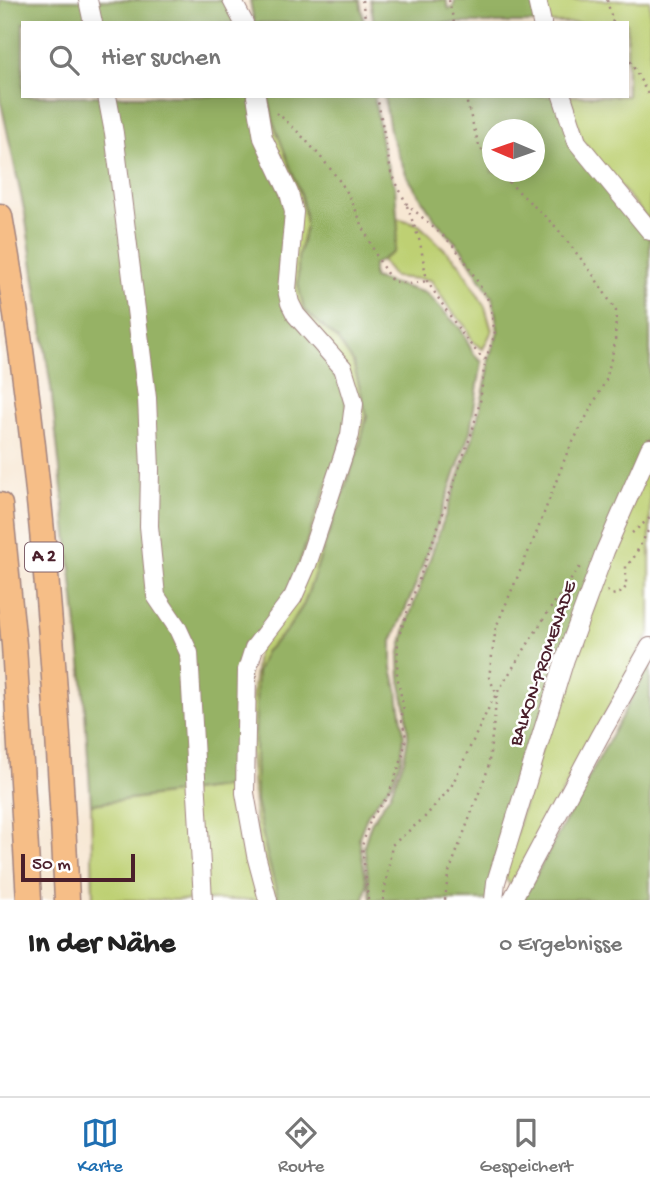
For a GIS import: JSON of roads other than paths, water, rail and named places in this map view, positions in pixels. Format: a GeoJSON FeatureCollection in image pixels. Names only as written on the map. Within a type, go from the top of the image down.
{"type":"FeatureCollection","features":[{"type":"Feature","properties":{"kind":"highway","name":"A 2"},"geometry":{"type":"LineString","coordinates":[[0,216],[40,512],[59,736],[67,900]]}},
{"type":"Feature","properties":{"kind":"highway","name":"A 2"},"geometry":{"type":"LineString","coordinates":[[0,505],[14,645],[29,900]]}},
{"type":"Feature","properties":{"kind":"lane"},"geometry":{"type":"LineString","coordinates":[[88,0],[93,21]]}},
{"type":"Feature","properties":{"kind":"lane"},"geometry":{"type":"LineString","coordinates":[[232,0],[243,21]]}},
{"type":"Feature","properties":{"kind":"lane"},"geometry":{"type":"LineString","coordinates":[[537,0],[542,21]]}},
{"type":"Feature","properties":{"kind":"lane"},"geometry":{"type":"LineString","coordinates":[[107,98],[147,398],[149,526],[156,596],[177,627],[189,653],[203,900]]}},
{"type":"Feature","properties":{"kind":"lane"},"geometry":{"type":"LineString","coordinates":[[256,98],[263,138],[289,193],[293,212],[287,290],[290,303],[296,315],[343,368],[354,404],[350,435],[307,565],[293,597],[254,648],[247,670],[245,793],[256,855],[268,900]]}},
{"type":"Feature","properties":{"kind":"lane"},"geometry":{"type":"LineString","coordinates":[[563,98],[577,142],[650,231]]}},
{"type":"Feature","properties":{"kind":"lane","name":"BALKON-PROMENADE"},"geometry":{"type":"LineString","coordinates":[[494,900],[496,881],[565,659],[605,551],[650,448]]}},
{"type":"Feature","properties":{"kind":"lane"},"geometry":{"type":"LineString","coordinates":[[512,900],[650,647]]}}]}
